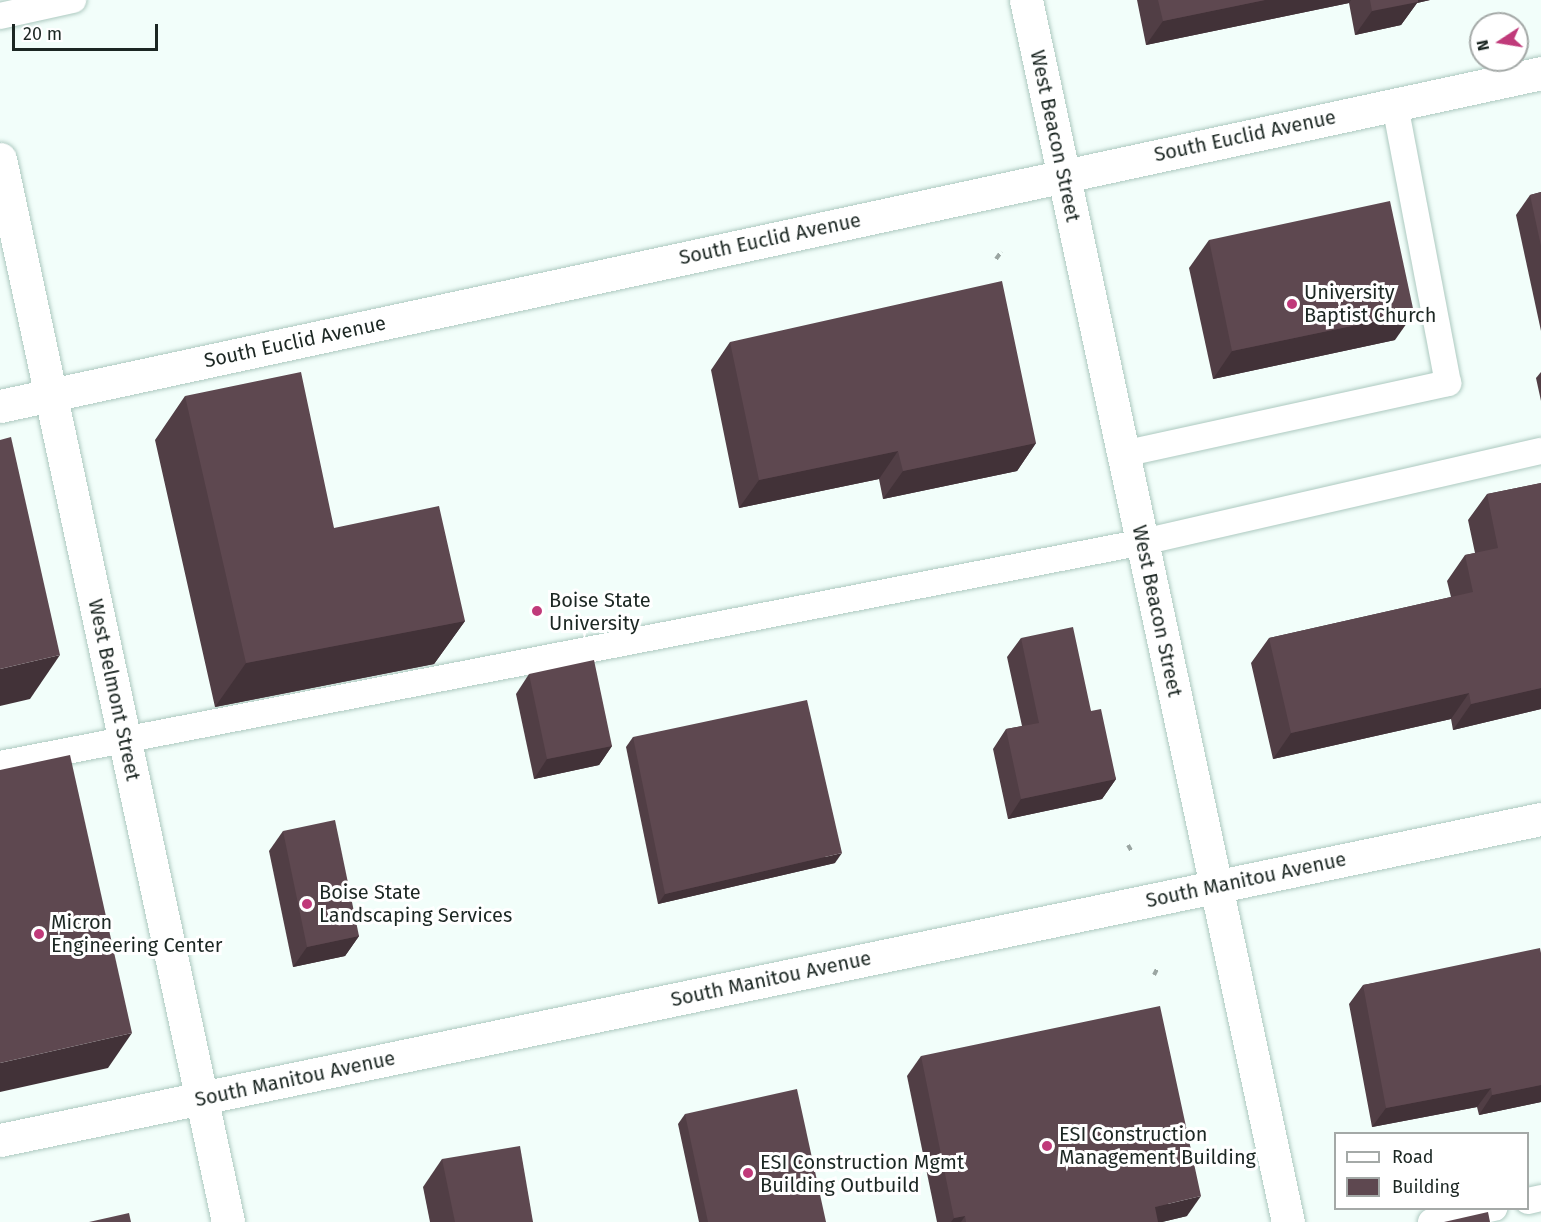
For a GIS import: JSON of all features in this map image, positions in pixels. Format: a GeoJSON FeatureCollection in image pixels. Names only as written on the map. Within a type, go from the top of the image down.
{"type":"FeatureCollection","features":[{"type":"Feature","properties":{"kind":"street","name":"West Beacon Street"},"geometry":{"type":"LineString","coordinates":[[1026,0],[1288,1222]]}},
{"type":"Feature","properties":{"kind":"street","name":"South Euclid Avenue"},"geometry":{"type":"LineString","coordinates":[[0,406],[1541,73]]}},
{"type":"Feature","properties":{"kind":"street","name":"West Belmont Street"},"geometry":{"type":"LineString","coordinates":[[0,159],[228,1222]]}},
{"type":"Feature","properties":{"kind":"street","name":"South Manitou Avenue"},"geometry":{"type":"LineString","coordinates":[[0,1140],[1541,819]]}},
{"type":"Feature","properties":{"kind":"lane"},"geometry":{"type":"LineString","coordinates":[[0,16],[73,0]]}},
{"type":"Feature","properties":{"kind":"lane"},"geometry":{"type":"LineString","coordinates":[[1123,454],[1448,383],[1395,104]]}},
{"type":"Feature","properties":{"kind":"lane"},"geometry":{"type":"LineString","coordinates":[[0,764],[1143,542],[1541,451]]}},
{"type":"Feature","properties":{"kind":"lane"},"geometry":{"type":"LineString","coordinates":[[1431,1222],[1489,1210]]}},
{"type":"Feature","properties":{"kind":"path"},"geometry":{"type":"LineString","coordinates":[[996,259],[1001,252]]}},
{"type":"Feature","properties":{"kind":"path"},"geometry":{"type":"LineString","coordinates":[[1128,845],[1132,852]]}},
{"type":"Feature","properties":{"kind":"path"},"geometry":{"type":"LineString","coordinates":[[1154,975],[1156,969]]}},
{"type":"Feature","properties":{"kind":"building"},"geometry":{"type":"Polygon","coordinates":[[[1158,0],[1265,0],[1163,21],[1158,0]]]}},
{"type":"Feature","properties":{"kind":"building"},"geometry":{"type":"Polygon","coordinates":[[[1370,0],[1418,0],[1418,2],[1372,11],[1370,0]]]}},
{"type":"Feature","properties":{"kind":"building"},"geometry":{"type":"Polygon","coordinates":[[[1541,192],[1541,246],[1530,195],[1541,192]]]}},
{"type":"Feature","properties":{"kind":"building","name":"University Baptist Church"},"geometry":{"type":"Polygon","coordinates":[[[1390,201],[1414,313],[1232,351],[1209,240],[1390,201]]]}},
{"type":"Feature","properties":{"kind":"building"},"geometry":{"type":"Polygon","coordinates":[[[1002,281],[1036,443],[903,471],[898,451],[759,480],[730,342],[1002,281]]]}},
{"type":"Feature","properties":{"kind":"building"},"geometry":{"type":"Polygon","coordinates":[[[301,372],[334,528],[439,506],[465,621],[246,663],[185,396],[301,372]]]}},
{"type":"Feature","properties":{"kind":"building"},"geometry":{"type":"Polygon","coordinates":[[[11,437],[60,655],[0,669],[0,440],[11,437]]]}},
{"type":"Feature","properties":{"kind":"building"},"geometry":{"type":"Polygon","coordinates":[[[1541,483],[1541,688],[1471,704],[1469,693],[1291,733],[1269,638],[1473,592],[1465,555],[1498,548],[1487,494],[1541,483]]]}},
{"type":"Feature","properties":{"kind":"building"},"geometry":{"type":"Polygon","coordinates":[[[1073,627],[1091,711],[1101,709],[1116,779],[1021,799],[1006,729],[1039,723],[1021,638],[1073,627]]]}},
{"type":"Feature","properties":{"kind":"building"},"geometry":{"type":"Polygon","coordinates":[[[594,660],[612,746],[547,759],[529,674],[594,660]]]}},
{"type":"Feature","properties":{"kind":"building"},"geometry":{"type":"Polygon","coordinates":[[[807,700],[842,853],[665,894],[633,737],[807,700]]]}},
{"type":"Feature","properties":{"kind":"building","name":"Micron Engineering Center"},"geometry":{"type":"Polygon","coordinates":[[[70,755],[132,1033],[0,1063],[0,770],[70,755]]]}},
{"type":"Feature","properties":{"kind":"building"},"geometry":{"type":"Polygon","coordinates":[[[335,820],[359,936],[307,947],[283,831],[335,820]]]}},
{"type":"Feature","properties":{"kind":"building"},"geometry":{"type":"Polygon","coordinates":[[[1540,948],[1541,1085],[1492,1095],[1491,1088],[1386,1108],[1363,985],[1540,948]]]}},
{"type":"Feature","properties":{"kind":"building","name":"ESI Construction Management Building"},"geometry":{"type":"Polygon","coordinates":[[[1160,1006],[1201,1196],[1155,1207],[1158,1222],[966,1222],[965,1216],[954,1218],[921,1056],[1160,1006]]]}},
{"type":"Feature","properties":{"kind":"building","name":"ESI Construction Mgmt Building Outbuild"},"geometry":{"type":"Polygon","coordinates":[[[797,1089],[826,1222],[708,1222],[685,1114],[797,1089]]]}},
{"type":"Feature","properties":{"kind":"building"},"geometry":{"type":"Polygon","coordinates":[[[520,1146],[533,1222],[455,1222],[442,1159],[520,1146]]]}},
{"type":"Feature","properties":{"kind":"building"},"geometry":{"type":"Polygon","coordinates":[[[1488,1212],[1490,1222],[1444,1222],[1488,1212]]]}},
{"type":"Feature","properties":{"kind":"building"},"geometry":{"type":"Polygon","coordinates":[[[129,1213],[131,1222],[89,1222],[129,1213]]]}},
{"type":"Feature","properties":{"kind":"place","name":"University Baptist Church"},"geometry":{"type":"Point","coordinates":[1292,304]}},
{"type":"Feature","properties":{"kind":"place","name":"Boise State University"},"geometry":{"type":"Point","coordinates":[537,611]}},
{"type":"Feature","properties":{"kind":"place","name":"Boise State Landscaping Services"},"geometry":{"type":"Point","coordinates":[307,904]}},
{"type":"Feature","properties":{"kind":"place","name":"Micron Engineering Center"},"geometry":{"type":"Point","coordinates":[39,934]}},
{"type":"Feature","properties":{"kind":"place","name":"ESI Construction Management Building"},"geometry":{"type":"Point","coordinates":[1047,1146]}},
{"type":"Feature","properties":{"kind":"place","name":"ESI Construction Mgmt Building Outbuild"},"geometry":{"type":"Point","coordinates":[748,1173]}}]}
